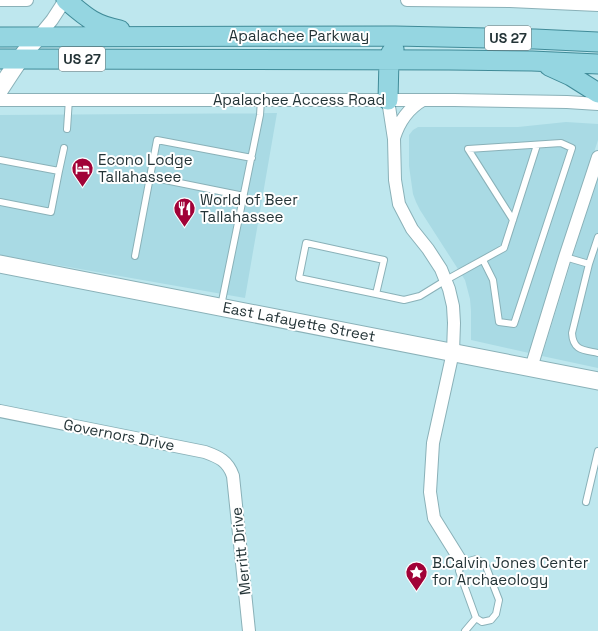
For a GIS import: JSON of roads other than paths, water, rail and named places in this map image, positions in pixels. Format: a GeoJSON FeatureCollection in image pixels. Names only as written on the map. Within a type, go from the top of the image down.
{"type":"FeatureCollection","features":[{"type":"Feature","properties":{"kind":"main road"},"geometry":{"type":"LineString","coordinates":[[66,0],[89,19],[104,26],[127,32],[161,36]]}},
{"type":"Feature","properties":{"kind":"main road","name":"Apalachee Parkway"},"geometry":{"type":"LineString","coordinates":[[0,37],[419,37],[535,39],[598,42]]}},
{"type":"Feature","properties":{"kind":"main road"},"geometry":{"type":"LineString","coordinates":[[388,100],[389,59],[392,50],[401,42],[419,37]]}},
{"type":"Feature","properties":{"kind":"main road","name":"Apalachee Parkway"},"geometry":{"type":"LineString","coordinates":[[0,59],[389,59],[532,61],[598,64]]}},
{"type":"Feature","properties":{"kind":"main road"},"geometry":{"type":"LineString","coordinates":[[532,61],[571,76],[598,93]]}},
{"type":"Feature","properties":{"kind":"street"},"geometry":{"type":"LineString","coordinates":[[0,0],[27,0]]}},
{"type":"Feature","properties":{"kind":"street"},"geometry":{"type":"LineString","coordinates":[[0,89],[28,47],[38,37],[66,0]]}},
{"type":"Feature","properties":{"kind":"street"},"geometry":{"type":"LineString","coordinates":[[407,0],[510,1],[598,5]]}},
{"type":"Feature","properties":{"kind":"street","name":"Apalachee Access Road"},"geometry":{"type":"LineString","coordinates":[[0,100],[423,100],[531,101],[598,104]]}},
{"type":"Feature","properties":{"kind":"street"},"geometry":{"type":"LineString","coordinates":[[388,100],[394,139],[395,180],[399,204],[412,229],[441,269],[449,289],[453,306],[454,323],[452,352],[433,443],[430,492],[434,518],[462,563]]}},
{"type":"Feature","properties":{"kind":"street"},"geometry":{"type":"LineString","coordinates":[[394,139],[398,127],[405,116],[415,105],[423,100]]}},
{"type":"Feature","properties":{"kind":"street"},"geometry":{"type":"LineString","coordinates":[[531,368],[598,157]]}},
{"type":"Feature","properties":{"kind":"street","name":"East Lafayette Street"},"geometry":{"type":"LineString","coordinates":[[0,264],[598,381]]}},
{"type":"Feature","properties":{"kind":"street","name":"Governors Drive"},"geometry":{"type":"LineString","coordinates":[[0,411],[205,452],[220,458],[231,470]]}},
{"type":"Feature","properties":{"kind":"street","name":"Merritt Drive"},"geometry":{"type":"LineString","coordinates":[[231,470],[233,476],[248,631]]}},
{"type":"Feature","properties":{"kind":"lane"},"geometry":{"type":"LineString","coordinates":[[67,129],[69,99]]}},
{"type":"Feature","properties":{"kind":"lane"},"geometry":{"type":"LineString","coordinates":[[221,307],[252,158],[260,115],[261,100]]}},
{"type":"Feature","properties":{"kind":"lane"},"geometry":{"type":"LineString","coordinates":[[135,256],[157,140],[252,158]]}},
{"type":"Feature","properties":{"kind":"lane"},"geometry":{"type":"LineString","coordinates":[[483,260],[493,280],[499,322],[514,324],[572,148],[561,143],[468,149],[513,220]]}},
{"type":"Feature","properties":{"kind":"lane"},"geometry":{"type":"LineString","coordinates":[[376,294],[384,260],[306,244],[298,278],[404,300],[420,296],[504,248],[537,145]]}},
{"type":"Feature","properties":{"kind":"lane"},"geometry":{"type":"LineString","coordinates":[[0,202],[50,212],[64,148]]}},
{"type":"Feature","properties":{"kind":"lane"},"geometry":{"type":"LineString","coordinates":[[0,160],[59,171]]}},
{"type":"Feature","properties":{"kind":"lane"},"geometry":{"type":"LineString","coordinates":[[150,178],[244,196]]}},
{"type":"Feature","properties":{"kind":"lane"},"geometry":{"type":"LineString","coordinates":[[598,237],[589,264],[572,333],[572,340],[575,346],[580,349],[598,353]]}},
{"type":"Feature","properties":{"kind":"lane"},"geometry":{"type":"LineString","coordinates":[[565,257],[589,264]]}},
{"type":"Feature","properties":{"kind":"lane"},"geometry":{"type":"LineString","coordinates":[[586,502],[598,451]]}},
{"type":"Feature","properties":{"kind":"lane"},"geometry":{"type":"LineString","coordinates":[[476,559],[485,564],[498,600],[496,614],[491,620],[482,622],[476,618],[459,571],[462,563],[476,559]]}},
{"type":"Feature","properties":{"kind":"lane"},"geometry":{"type":"LineString","coordinates":[[465,631],[476,618]]}},
{"type":"Feature","properties":{"kind":"place","name":"Econo Lodge Tallahassee"},"geometry":{"type":"Point","coordinates":[83,188]}},
{"type":"Feature","properties":{"kind":"place","name":"World of Beer Tallahassee"},"geometry":{"type":"Point","coordinates":[184,228]}},
{"type":"Feature","properties":{"kind":"place","name":"B.Calvin Jones Center for Archaeology"},"geometry":{"type":"Point","coordinates":[417,592]}}]}
